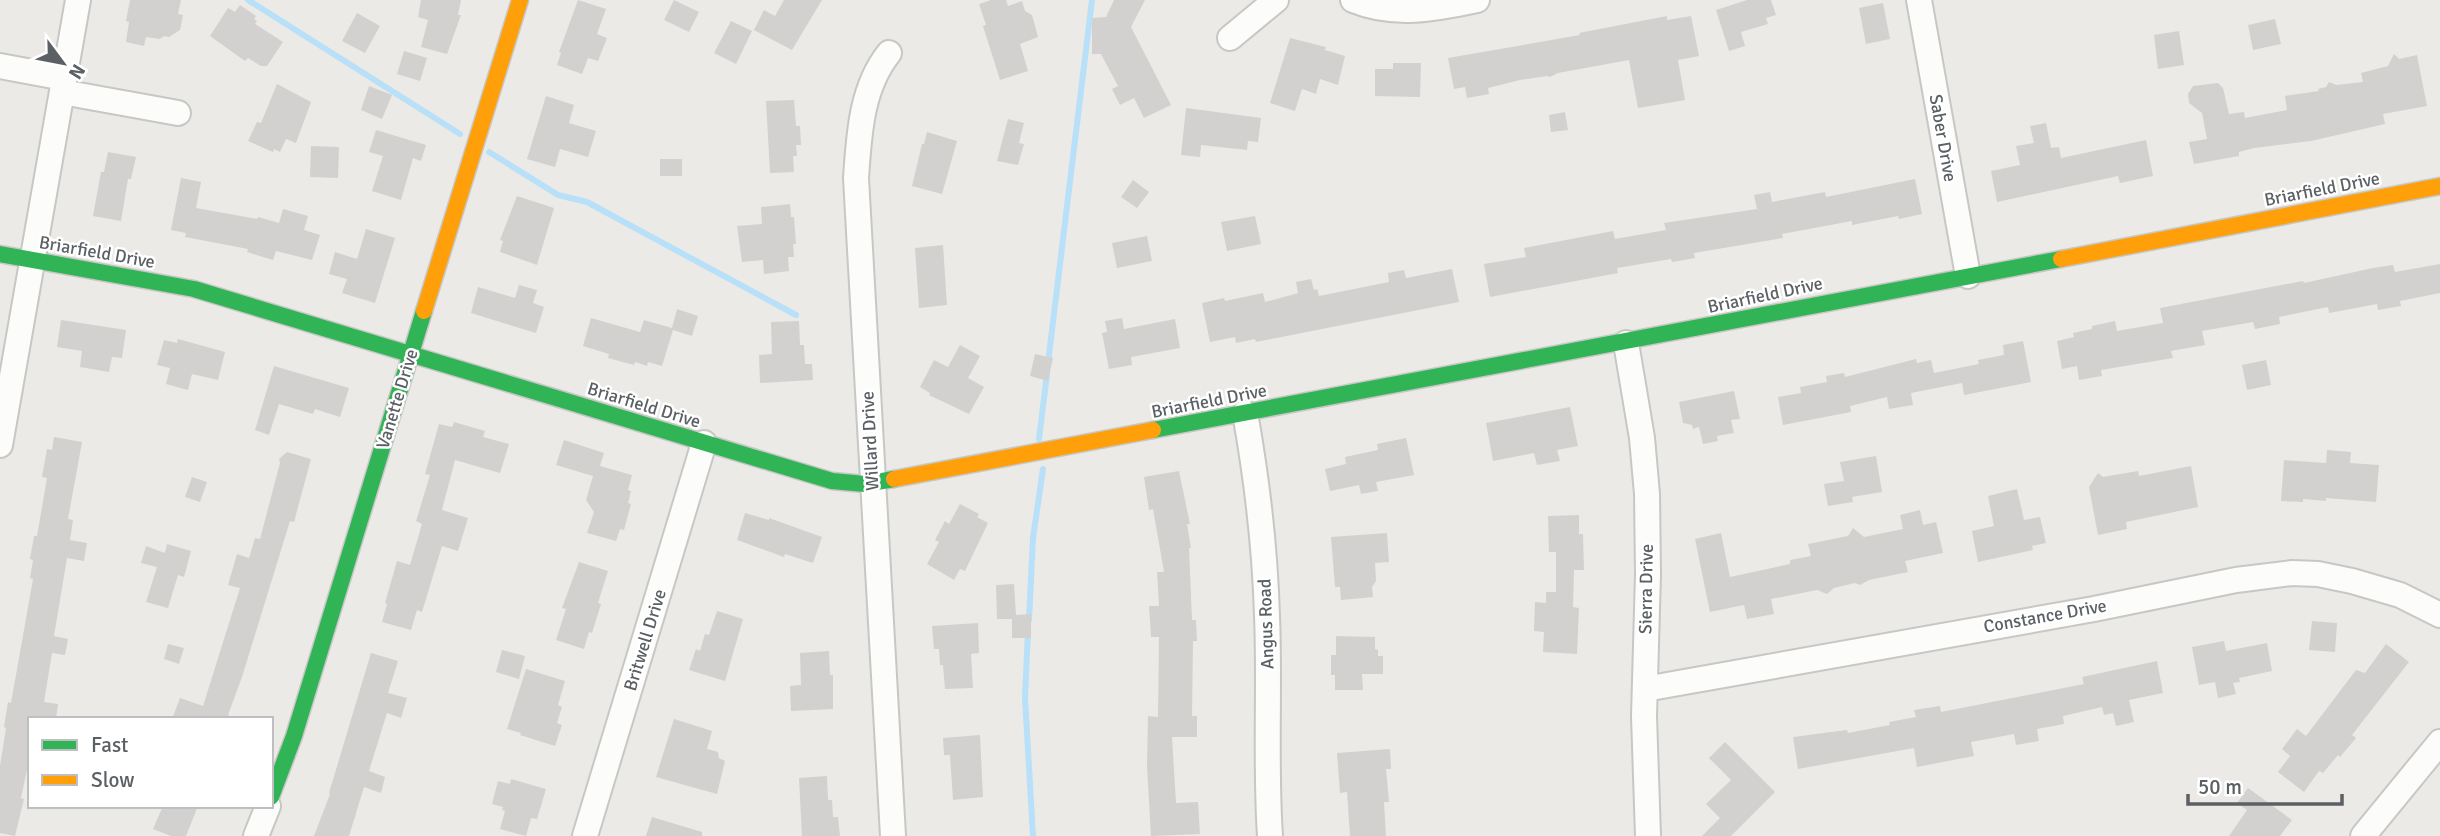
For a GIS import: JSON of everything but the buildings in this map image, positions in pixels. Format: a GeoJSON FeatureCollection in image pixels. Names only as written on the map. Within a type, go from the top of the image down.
{"type":"FeatureCollection","features":[{"type":"Feature","properties":{"kind":"street"},"geometry":{"type":"LineString","coordinates":[[0,445],[78,0]]}},
{"type":"Feature","properties":{"kind":"street","name":"Vanette Drive"},"geometry":{"type":"LineString","coordinates":[[273,792],[294,736],[520,0]]}},
{"type":"Feature","properties":{"kind":"street"},"geometry":{"type":"LineString","coordinates":[[1230,38],[1276,0]]}},
{"type":"Feature","properties":{"kind":"street"},"geometry":{"type":"LineString","coordinates":[[1353,0],[1382,10],[1404,12],[1477,0]]}},
{"type":"Feature","properties":{"kind":"street","name":"Saber Drive"},"geometry":{"type":"LineString","coordinates":[[1919,0],[1968,276]]}},
{"type":"Feature","properties":{"kind":"street","name":"Willard Drive"},"geometry":{"type":"LineString","coordinates":[[889,53],[872,81],[864,110],[858,143],[856,178],[892,836]]}},
{"type":"Feature","properties":{"kind":"street"},"geometry":{"type":"LineString","coordinates":[[0,66],[63,85],[178,113]]}},
{"type":"Feature","properties":{"kind":"street","name":"Briarfield Drive"},"geometry":{"type":"LineString","coordinates":[[0,254],[194,289],[832,481],[865,485],[1532,358],[1626,343],[1839,299],[2440,186]]}},
{"type":"Feature","properties":{"kind":"street","name":"Sierra Drive"},"geometry":{"type":"LineString","coordinates":[[1626,343],[1642,438],[1647,494],[1645,689],[1648,836]]}},
{"type":"Feature","properties":{"kind":"street","name":"Angus Road"},"geometry":{"type":"LineString","coordinates":[[1245,413],[1255,471],[1267,601],[1267,787],[1270,836]]}},
{"type":"Feature","properties":{"kind":"street","name":"Britwell Drive"},"geometry":{"type":"LineString","coordinates":[[585,836],[704,443]]}},
{"type":"Feature","properties":{"kind":"street","name":"Constance Drive"},"geometry":{"type":"LineString","coordinates":[[1645,689],[2094,609],[2236,580],[2292,573],[2318,574],[2352,581],[2400,595],[2440,615]]}},
{"type":"Feature","properties":{"kind":"street"},"geometry":{"type":"LineString","coordinates":[[2363,836],[2440,742]]}},
{"type":"Feature","properties":{"kind":"street"},"geometry":{"type":"LineString","coordinates":[[256,836],[267,808]]}},
{"type":"Feature","properties":{"kind":"waterway"},"geometry":{"type":"LineString","coordinates":[[248,0],[460,134]]}},
{"type":"Feature","properties":{"kind":"waterway"},"geometry":{"type":"LineString","coordinates":[[1048,363],[1092,0]]}},
{"type":"Feature","properties":{"kind":"waterway"},"geometry":{"type":"LineString","coordinates":[[489,152],[558,195],[587,202],[796,315]]}},
{"type":"Feature","properties":{"kind":"waterway"},"geometry":{"type":"LineString","coordinates":[[1039,439],[1047,374]]}},
{"type":"Feature","properties":{"kind":"waterway"},"geometry":{"type":"LineString","coordinates":[[1029,620],[1033,538],[1043,469]]}},
{"type":"Feature","properties":{"kind":"waterway"},"geometry":{"type":"LineString","coordinates":[[1028,631],[1025,698],[1033,836]]}},
{"type":"Feature","properties":{"kind":"traffic: fast"},"geometry":{"type":"LineString","coordinates":[[0,254],[194,289],[832,481],[865,484],[894,479]]}},
{"type":"Feature","properties":{"kind":"traffic: fast"},"geometry":{"type":"LineString","coordinates":[[1153,430],[2061,259]]}},
{"type":"Feature","properties":{"kind":"traffic: fast"},"geometry":{"type":"LineString","coordinates":[[273,792],[294,736],[424,311]]}},
{"type":"Feature","properties":{"kind":"traffic: slow"},"geometry":{"type":"LineString","coordinates":[[424,311],[520,0]]}},
{"type":"Feature","properties":{"kind":"traffic: slow"},"geometry":{"type":"LineString","coordinates":[[2061,259],[2440,186]]}},
{"type":"Feature","properties":{"kind":"traffic: slow"},"geometry":{"type":"LineString","coordinates":[[894,479],[1153,430]]}}]}
